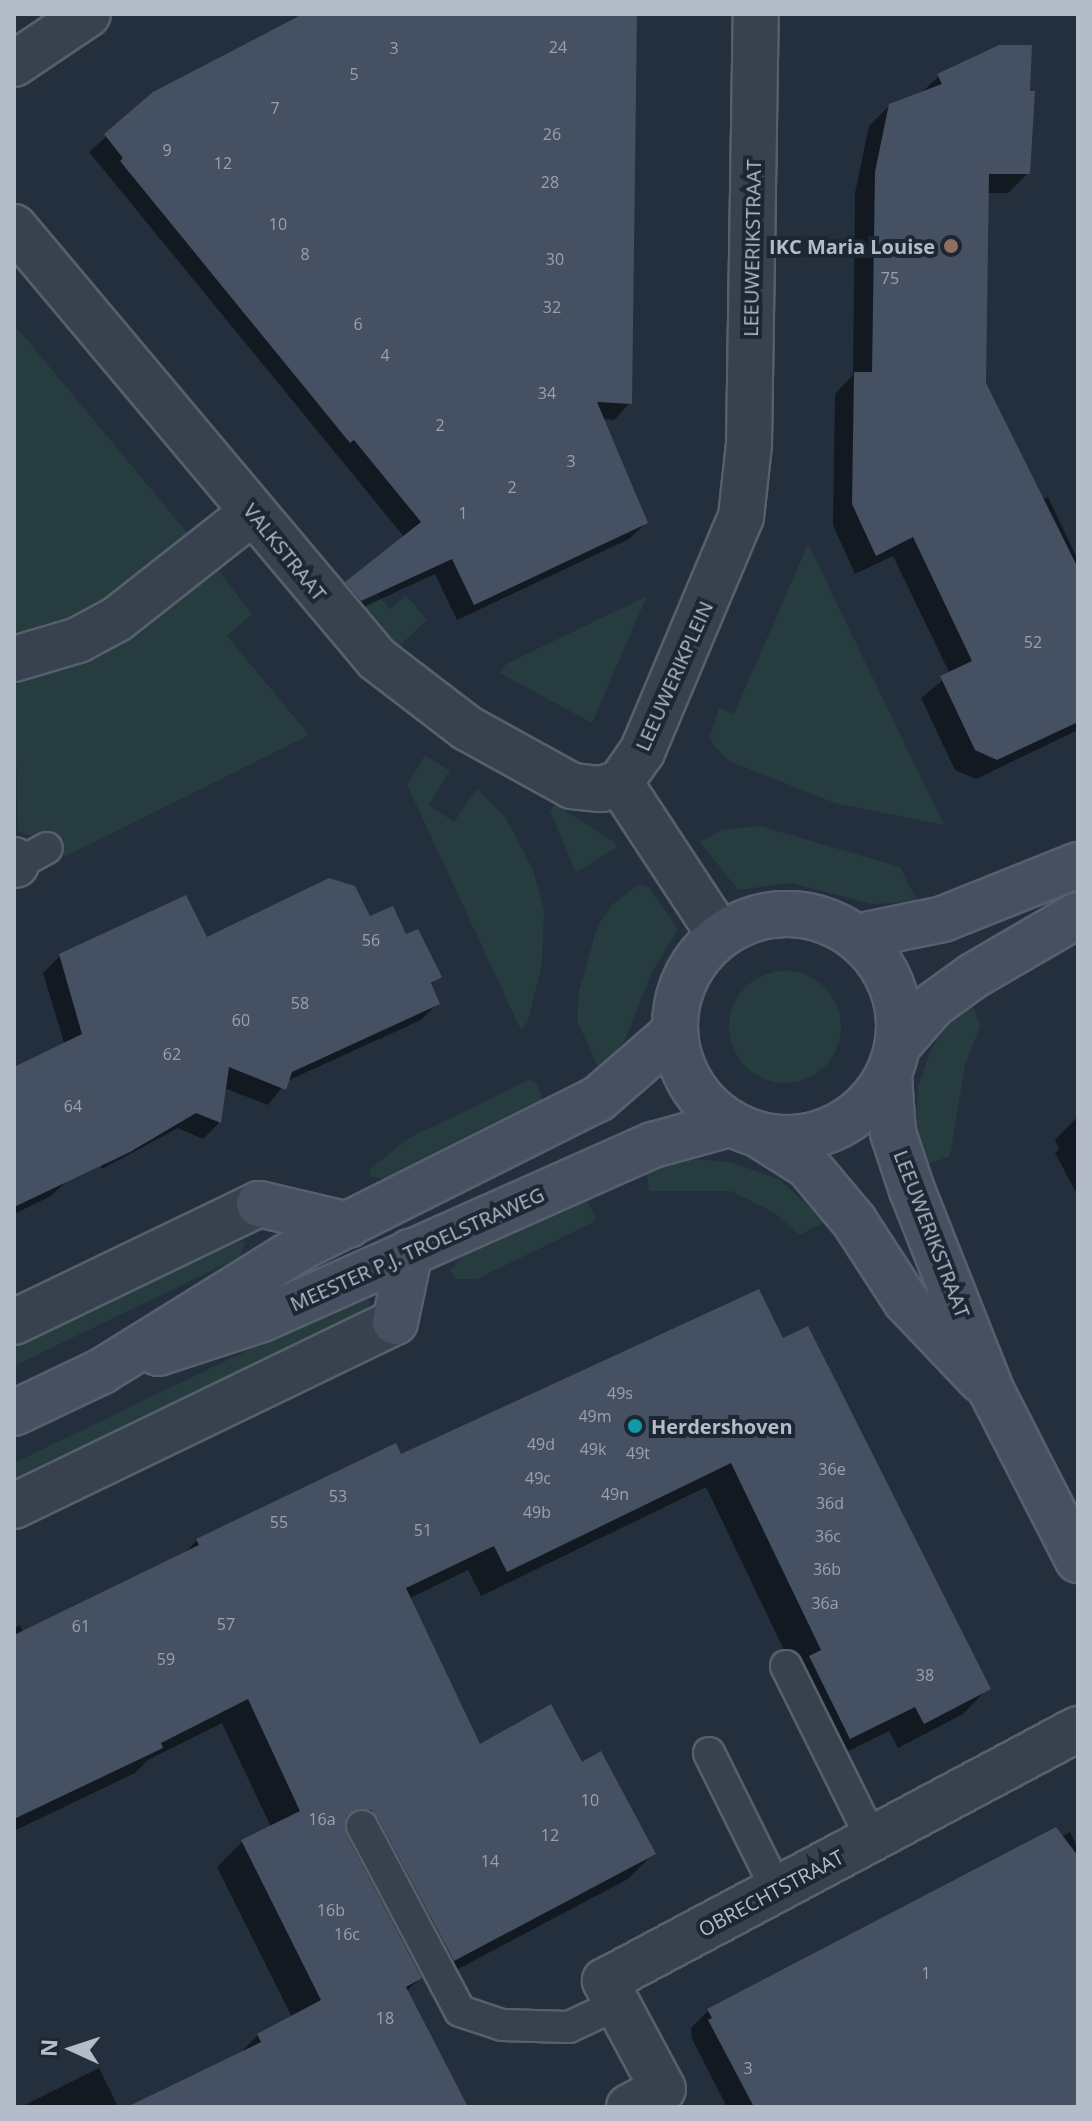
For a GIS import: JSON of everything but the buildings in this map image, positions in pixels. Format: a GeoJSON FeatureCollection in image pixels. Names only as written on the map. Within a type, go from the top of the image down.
{"type":"FeatureCollection","features":[{"type":"Feature","properties":{"kind":"main road"},"geometry":{"type":"LineString","coordinates":[[856,937],[943,919],[1078,865]]}},
{"type":"Feature","properties":{"kind":"main road"},"geometry":{"type":"LineString","coordinates":[[894,1060],[892,985],[877,958],[856,937],[817,918],[773,914],[745,921],[720,935],[689,973],[678,996],[675,1032],[692,1085],[744,1130],[789,1139],[820,1134],[848,1121],[872,1101],[894,1060],[933,1005],[963,983],[1078,915]]}},
{"type":"Feature","properties":{"kind":"main road","name":"MEESTER P.J. TROELSTRAWEG"},"geometry":{"type":"LineString","coordinates":[[14,1413],[102,1371],[247,1277],[598,1099],[675,1032]]}},
{"type":"Feature","properties":{"kind":"main road","name":"LEEUWERIKSTRAAT"},"geometry":{"type":"LineString","coordinates":[[894,1060],[893,1133],[912,1190],[991,1390]]}},
{"type":"Feature","properties":{"kind":"main road","name":"LEEUWERIKSTRAAT"},"geometry":{"type":"LineString","coordinates":[[744,1130],[808,1166],[854,1221],[906,1301],[991,1390],[1063,1493],[1078,1560]]}},
{"type":"Feature","properties":{"kind":"main road","name":"MEESTER P.J. TROELSTRAWEG"},"geometry":{"type":"LineString","coordinates":[[102,1371],[262,1319],[667,1139],[744,1130]]}},
{"type":"Feature","properties":{"kind":"main road"},"geometry":{"type":"LineString","coordinates":[[259,1204],[349,1225]]}},
{"type":"Feature","properties":{"kind":"main road"},"geometry":{"type":"LineString","coordinates":[[395,1322],[410,1252]]}},
{"type":"Feature","properties":{"kind":"street"},"geometry":{"type":"LineString","coordinates":[[14,64],[88,14]]}},
{"type":"Feature","properties":{"kind":"street","name":"LEEUWERIKSTRAAT"},"geometry":{"type":"LineString","coordinates":[[747,482],[756,14]]}},
{"type":"Feature","properties":{"kind":"street","name":"VALKSTRAAT"},"geometry":{"type":"LineString","coordinates":[[14,227],[345,624],[408,687],[467,728],[572,786],[601,789],[620,783]]}},
{"type":"Feature","properties":{"kind":"street","name":"LEEUWERIKPLEIN"},"geometry":{"type":"LineString","coordinates":[[620,783],[642,752],[729,548],[747,482]]}},
{"type":"Feature","properties":{"kind":"street"},"geometry":{"type":"LineString","coordinates":[[14,659],[78,640],[117,619],[253,512]]}},
{"type":"Feature","properties":{"kind":"street"},"geometry":{"type":"LineString","coordinates":[[620,783],[720,935]]}},
{"type":"Feature","properties":{"kind":"street"},"geometry":{"type":"LineString","coordinates":[[14,1322],[259,1204]]}},
{"type":"Feature","properties":{"kind":"street"},"geometry":{"type":"LineString","coordinates":[[14,1506],[395,1322]]}},
{"type":"Feature","properties":{"kind":"street","name":"OBRECHTSTRAAT"},"geometry":{"type":"LineString","coordinates":[[655,2101],[618,2004],[605,1981],[1078,1729]]}},
{"type":"Feature","properties":{"kind":"lane"},"geometry":{"type":"LineString","coordinates":[[786,1666],[872,1839]]}},
{"type":"Feature","properties":{"kind":"lane"},"geometry":{"type":"LineString","coordinates":[[709,1753],[777,1890]]}},
{"type":"Feature","properties":{"kind":"lane"},"geometry":{"type":"LineString","coordinates":[[362,1826],[460,2011],[502,2025],[569,2027],[618,2004]]}},
{"type":"Feature","properties":{"kind":"green space"},"geometry":{"type":"Polygon","coordinates":[[[14,324],[194,541],[86,615],[21,639],[20,631],[14,631],[14,324]]]}},
{"type":"Feature","properties":{"kind":"green space"},"geometry":{"type":"Polygon","coordinates":[[[808,544],[944,825],[835,803],[729,761],[713,744],[710,736],[719,708],[734,714],[808,544]]]}},
{"type":"Feature","properties":{"kind":"green space"},"geometry":{"type":"Polygon","coordinates":[[[217,569],[252,614],[227,636],[309,735],[64,857],[49,830],[31,836],[18,831],[14,686],[146,623],[217,569]]]}},
{"type":"Feature","properties":{"kind":"green space"},"geometry":{"type":"Polygon","coordinates":[[[365,580],[390,609],[406,595],[427,620],[399,646],[349,593],[365,580]]]}},
{"type":"Feature","properties":{"kind":"green space"},"geometry":{"type":"Polygon","coordinates":[[[647,596],[592,723],[500,673],[506,664],[647,596]]]}},
{"type":"Feature","properties":{"kind":"green space"},"geometry":{"type":"Polygon","coordinates":[[[425,755],[450,771],[429,805],[454,822],[477,789],[506,818],[533,870],[544,910],[542,963],[528,1021],[521,1030],[407,785],[425,755]]]}},
{"type":"Feature","properties":{"kind":"green space"},"geometry":{"type":"Polygon","coordinates":[[[555,804],[617,847],[576,873],[550,811],[555,804]]]}},
{"type":"Feature","properties":{"kind":"green space"},"geometry":{"type":"Polygon","coordinates":[[[760,826],[900,867],[918,902],[872,904],[791,883],[738,890],[700,842],[722,830],[760,826]]]}},
{"type":"Feature","properties":{"kind":"green space"},"geometry":{"type":"Polygon","coordinates":[[[640,884],[649,887],[678,929],[652,972],[625,1040],[599,1070],[577,1020],[579,992],[597,927],[613,904],[640,884]]]}},
{"type":"Feature","properties":{"kind":"green space"},"geometry":{"type":"Polygon","coordinates":[[[785,971],[806,976],[824,988],[836,1006],[841,1027],[836,1048],[824,1066],[806,1078],[785,1083],[764,1078],[746,1066],[734,1048],[729,1027],[734,1006],[746,988],[764,976],[785,971]]]}},
{"type":"Feature","properties":{"kind":"green space"},"geometry":{"type":"Polygon","coordinates":[[[972,1002],[980,1026],[965,1065],[950,1156],[926,1165],[916,1126],[918,1087],[931,1049],[952,1018],[972,1002]]]}},
{"type":"Feature","properties":{"kind":"green space"},"geometry":{"type":"Polygon","coordinates":[[[529,1080],[537,1083],[544,1105],[391,1179],[369,1177],[371,1168],[409,1138],[529,1080]]]}},
{"type":"Feature","properties":{"kind":"green space"},"geometry":{"type":"Polygon","coordinates":[[[692,1159],[730,1162],[779,1179],[826,1222],[799,1235],[775,1213],[731,1191],[649,1191],[646,1168],[692,1159]]]}},
{"type":"Feature","properties":{"kind":"green space"},"geometry":{"type":"Polygon","coordinates":[[[584,1197],[596,1217],[592,1223],[477,1279],[456,1279],[450,1271],[468,1250],[584,1197]]]}},
{"type":"Feature","properties":{"kind":"green space"},"geometry":{"type":"Polygon","coordinates":[[[236,1241],[245,1242],[240,1257],[14,1366],[14,1347],[236,1241]]]}},
{"type":"Feature","properties":{"kind":"green space"},"geometry":{"type":"Polygon","coordinates":[[[366,1293],[370,1304],[363,1313],[14,1481],[14,1463],[366,1293]]]}},
{"type":"Feature","properties":{"kind":"place","name":"IKC Maria Louise"},"geometry":{"type":"Point","coordinates":[951,246]}},
{"type":"Feature","properties":{"kind":"place","name":"Herdershoven"},"geometry":{"type":"Point","coordinates":[635,1426]}}]}
